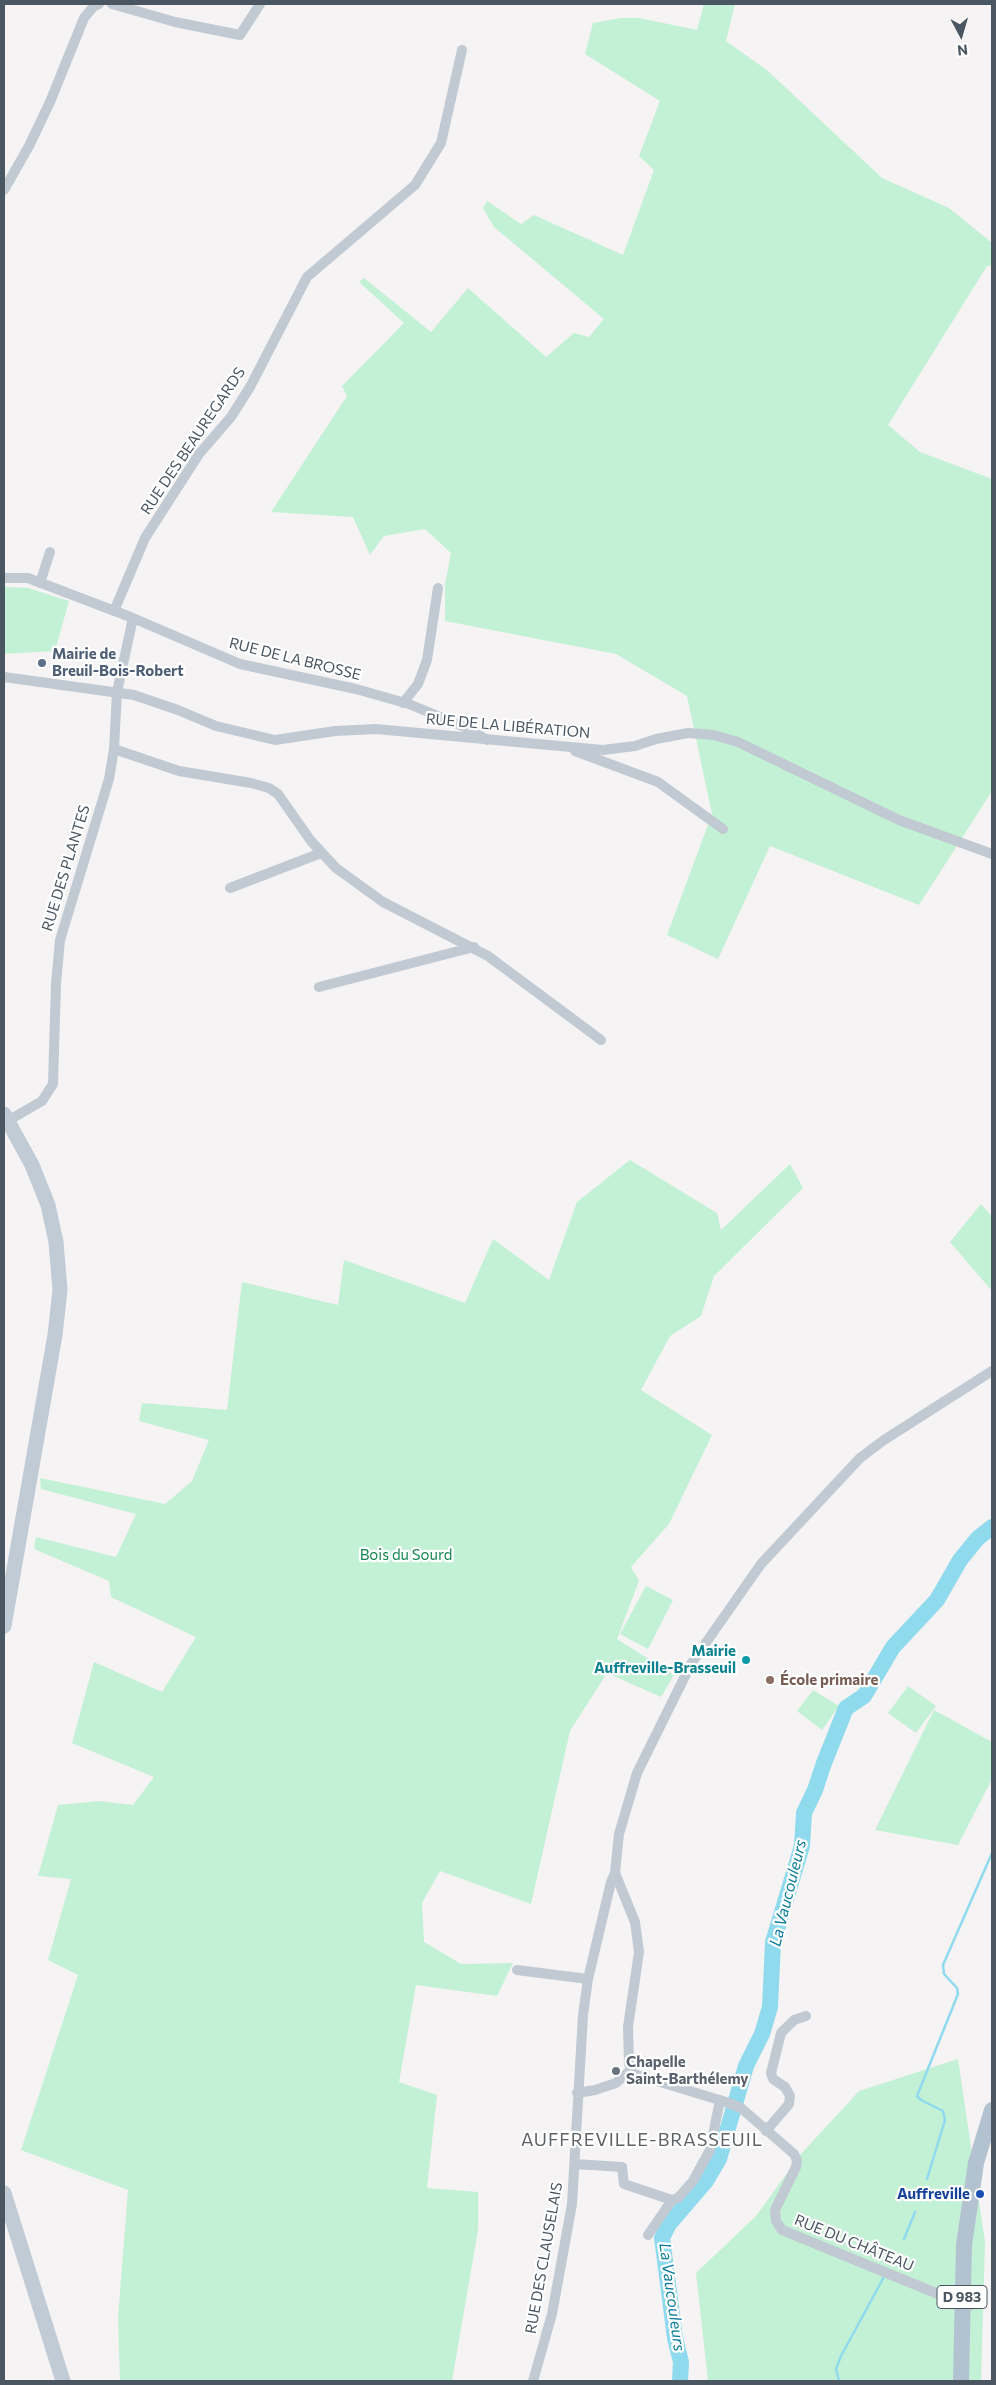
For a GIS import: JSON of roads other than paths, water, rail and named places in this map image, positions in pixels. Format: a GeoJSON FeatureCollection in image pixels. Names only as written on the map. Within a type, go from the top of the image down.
{"type":"FeatureCollection","features":[{"type":"Feature","properties":{"kind":"main road"},"geometry":{"type":"LineString","coordinates":[[4,1626],[55,1335],[60,1290],[54,1229],[45,1196],[5,1119]]}},
{"type":"Feature","properties":{"kind":"main road","name":"D 983"},"geometry":{"type":"LineString","coordinates":[[961,2381],[973,2244],[969,2214],[976,2163],[992,2110]]}},
{"type":"Feature","properties":{"kind":"main road"},"geometry":{"type":"LineString","coordinates":[[4,2193],[63,2381]]}},
{"type":"Feature","properties":{"kind":"main road"},"geometry":{"type":"LineString","coordinates":[[20,2246],[54,2381]]}},
{"type":"Feature","properties":{"kind":"main road","name":"D 983"},"geometry":{"type":"LineString","coordinates":[[967,2304],[970,2381]]}},
{"type":"Feature","properties":{"kind":"street"},"geometry":{"type":"LineString","coordinates":[[4,190],[29,146],[50,102],[84,18],[94,6],[99,4]]}},
{"type":"Feature","properties":{"kind":"street"},"geometry":{"type":"LineString","coordinates":[[112,4],[175,22],[240,35],[260,4]]}},
{"type":"Feature","properties":{"kind":"street","name":"RUE DES BEAUREGARDS"},"geometry":{"type":"LineString","coordinates":[[114,610],[145,538],[199,454],[231,417],[250,386],[306,278],[415,185],[441,143],[462,50]]}},
{"type":"Feature","properties":{"kind":"street"},"geometry":{"type":"LineString","coordinates":[[40,583],[50,552]]}},
{"type":"Feature","properties":{"kind":"street","name":"RUE DE LA BROSSE"},"geometry":{"type":"LineString","coordinates":[[4,578],[28,578],[114,610],[240,664],[356,690],[403,703],[469,728],[487,740]]}},
{"type":"Feature","properties":{"kind":"street"},"geometry":{"type":"LineString","coordinates":[[403,703],[418,684],[427,660],[438,588]]}},
{"type":"Feature","properties":{"kind":"street","name":"RUE DES PLANTES"},"geometry":{"type":"LineString","coordinates":[[5,1119],[42,1101],[53,1084],[56,984],[60,940],[109,779],[114,749],[117,692],[128,634],[133,618]]}},
{"type":"Feature","properties":{"kind":"street","name":"RUE DE LA LIBÉRATION"},"geometry":{"type":"LineString","coordinates":[[4,677],[134,695],[178,710],[216,726],[275,740],[376,729],[603,750],[635,746],[656,738],[688,734],[714,735],[738,742],[899,820],[992,854]]}},
{"type":"Feature","properties":{"kind":"street"},"geometry":{"type":"LineString","coordinates":[[564,747],[658,782],[723,829]]}},
{"type":"Feature","properties":{"kind":"street"},"geometry":{"type":"LineString","coordinates":[[114,749],[179,771],[251,783],[269,788],[278,794],[321,853],[336,868],[383,902],[474,947],[511,971],[601,1040]]}},
{"type":"Feature","properties":{"kind":"street"},"geometry":{"type":"LineString","coordinates":[[230,888],[321,853]]}},
{"type":"Feature","properties":{"kind":"street"},"geometry":{"type":"LineString","coordinates":[[319,987],[474,947]]}},
{"type":"Feature","properties":{"kind":"street"},"geometry":{"type":"LineString","coordinates":[[577,2093],[595,2090],[616,2083],[631,2070],[628,2058],[628,2027],[639,1952],[635,1922],[615,1873],[619,1834],[637,1773],[691,1664],[761,1564],[802,1517],[860,1458],[884,1440],[992,1371]]}},
{"type":"Feature","properties":{"kind":"street","name":"RUE DES CLAUSELAIS"},"geometry":{"type":"LineString","coordinates":[[533,2381],[552,2314],[572,2204],[583,2015],[588,1979],[610,1882],[615,1873]]}},
{"type":"Feature","properties":{"kind":"street"},"geometry":{"type":"LineString","coordinates":[[517,1970],[588,1979]]}},
{"type":"Feature","properties":{"kind":"street"},"geometry":{"type":"LineString","coordinates":[[766,2131],[789,2104],[790,2096],[785,2087],[772,2079],[771,2073],[781,2033],[794,2020],[806,2016]]}},
{"type":"Feature","properties":{"kind":"street","name":"RUE DU CHÂTEAU"},"geometry":{"type":"LineString","coordinates":[[631,2070],[640,2077],[741,2108],[794,2154],[797,2160],[796,2167],[775,2210],[776,2221],[782,2230],[967,2304]]}},
{"type":"Feature","properties":{"kind":"street"},"geometry":{"type":"LineString","coordinates":[[574,2164],[622,2167],[624,2184],[672,2200],[678,2198],[694,2180],[710,2150],[723,2101]]}},
{"type":"Feature","properties":{"kind":"street"},"geometry":{"type":"LineString","coordinates":[[648,2235],[672,2200]]}},
{"type":"Feature","properties":{"kind":"waterway","name":"La Vaucouleurs"},"geometry":{"type":"LineString","coordinates":[[680,2381],[681,2362],[675,2338],[662,2238],[669,2224],[706,2181],[719,2159],[746,2066],[762,2034],[770,2007],[773,1942],[802,1846],[804,1813],[815,1790],[846,1708],[864,1696],[893,1647],[937,1600],[960,1560],[978,1538],[992,1527]]}},
{"type":"Feature","properties":{"kind":"waterway"},"geometry":{"type":"LineString","coordinates":[[927,2179],[945,2120],[943,2111],[917,2096],[958,1994],[957,1988],[944,1974],[943,1965],[992,1853]]}},
{"type":"Feature","properties":{"kind":"waterway"},"geometry":{"type":"LineString","coordinates":[[904,2239],[915,2212]]}},
{"type":"Feature","properties":{"kind":"waterway"},"geometry":{"type":"LineString","coordinates":[[839,2381],[836,2369],[841,2356],[885,2275]]}},
{"type":"Feature","properties":{"kind":"place","name":"Mairie de Breuil-Bois-Robert"},"geometry":{"type":"Point","coordinates":[42,663]}},
{"type":"Feature","properties":{"kind":"place","name":"Mairie Auffreville-Brasseuil"},"geometry":{"type":"Point","coordinates":[746,1660]}},
{"type":"Feature","properties":{"kind":"place","name":"École primaire"},"geometry":{"type":"Point","coordinates":[770,1680]}},
{"type":"Feature","properties":{"kind":"place","name":"Chapelle Saint-Barthélemy"},"geometry":{"type":"Point","coordinates":[616,2071]}},
{"type":"Feature","properties":{"kind":"place","name":"Auffreville"},"geometry":{"type":"Point","coordinates":[980,2194]}},
{"type":"Feature","properties":{"kind":"district","name":"AUFFREVILLE-BRASSEUIL"},"geometry":{"type":"Point","coordinates":[642,2140]}},
{"type":"Feature","properties":{"kind":"park label","name":"Bois du Sourd"},"geometry":{"type":"Point","coordinates":[406,1555]}}]}
